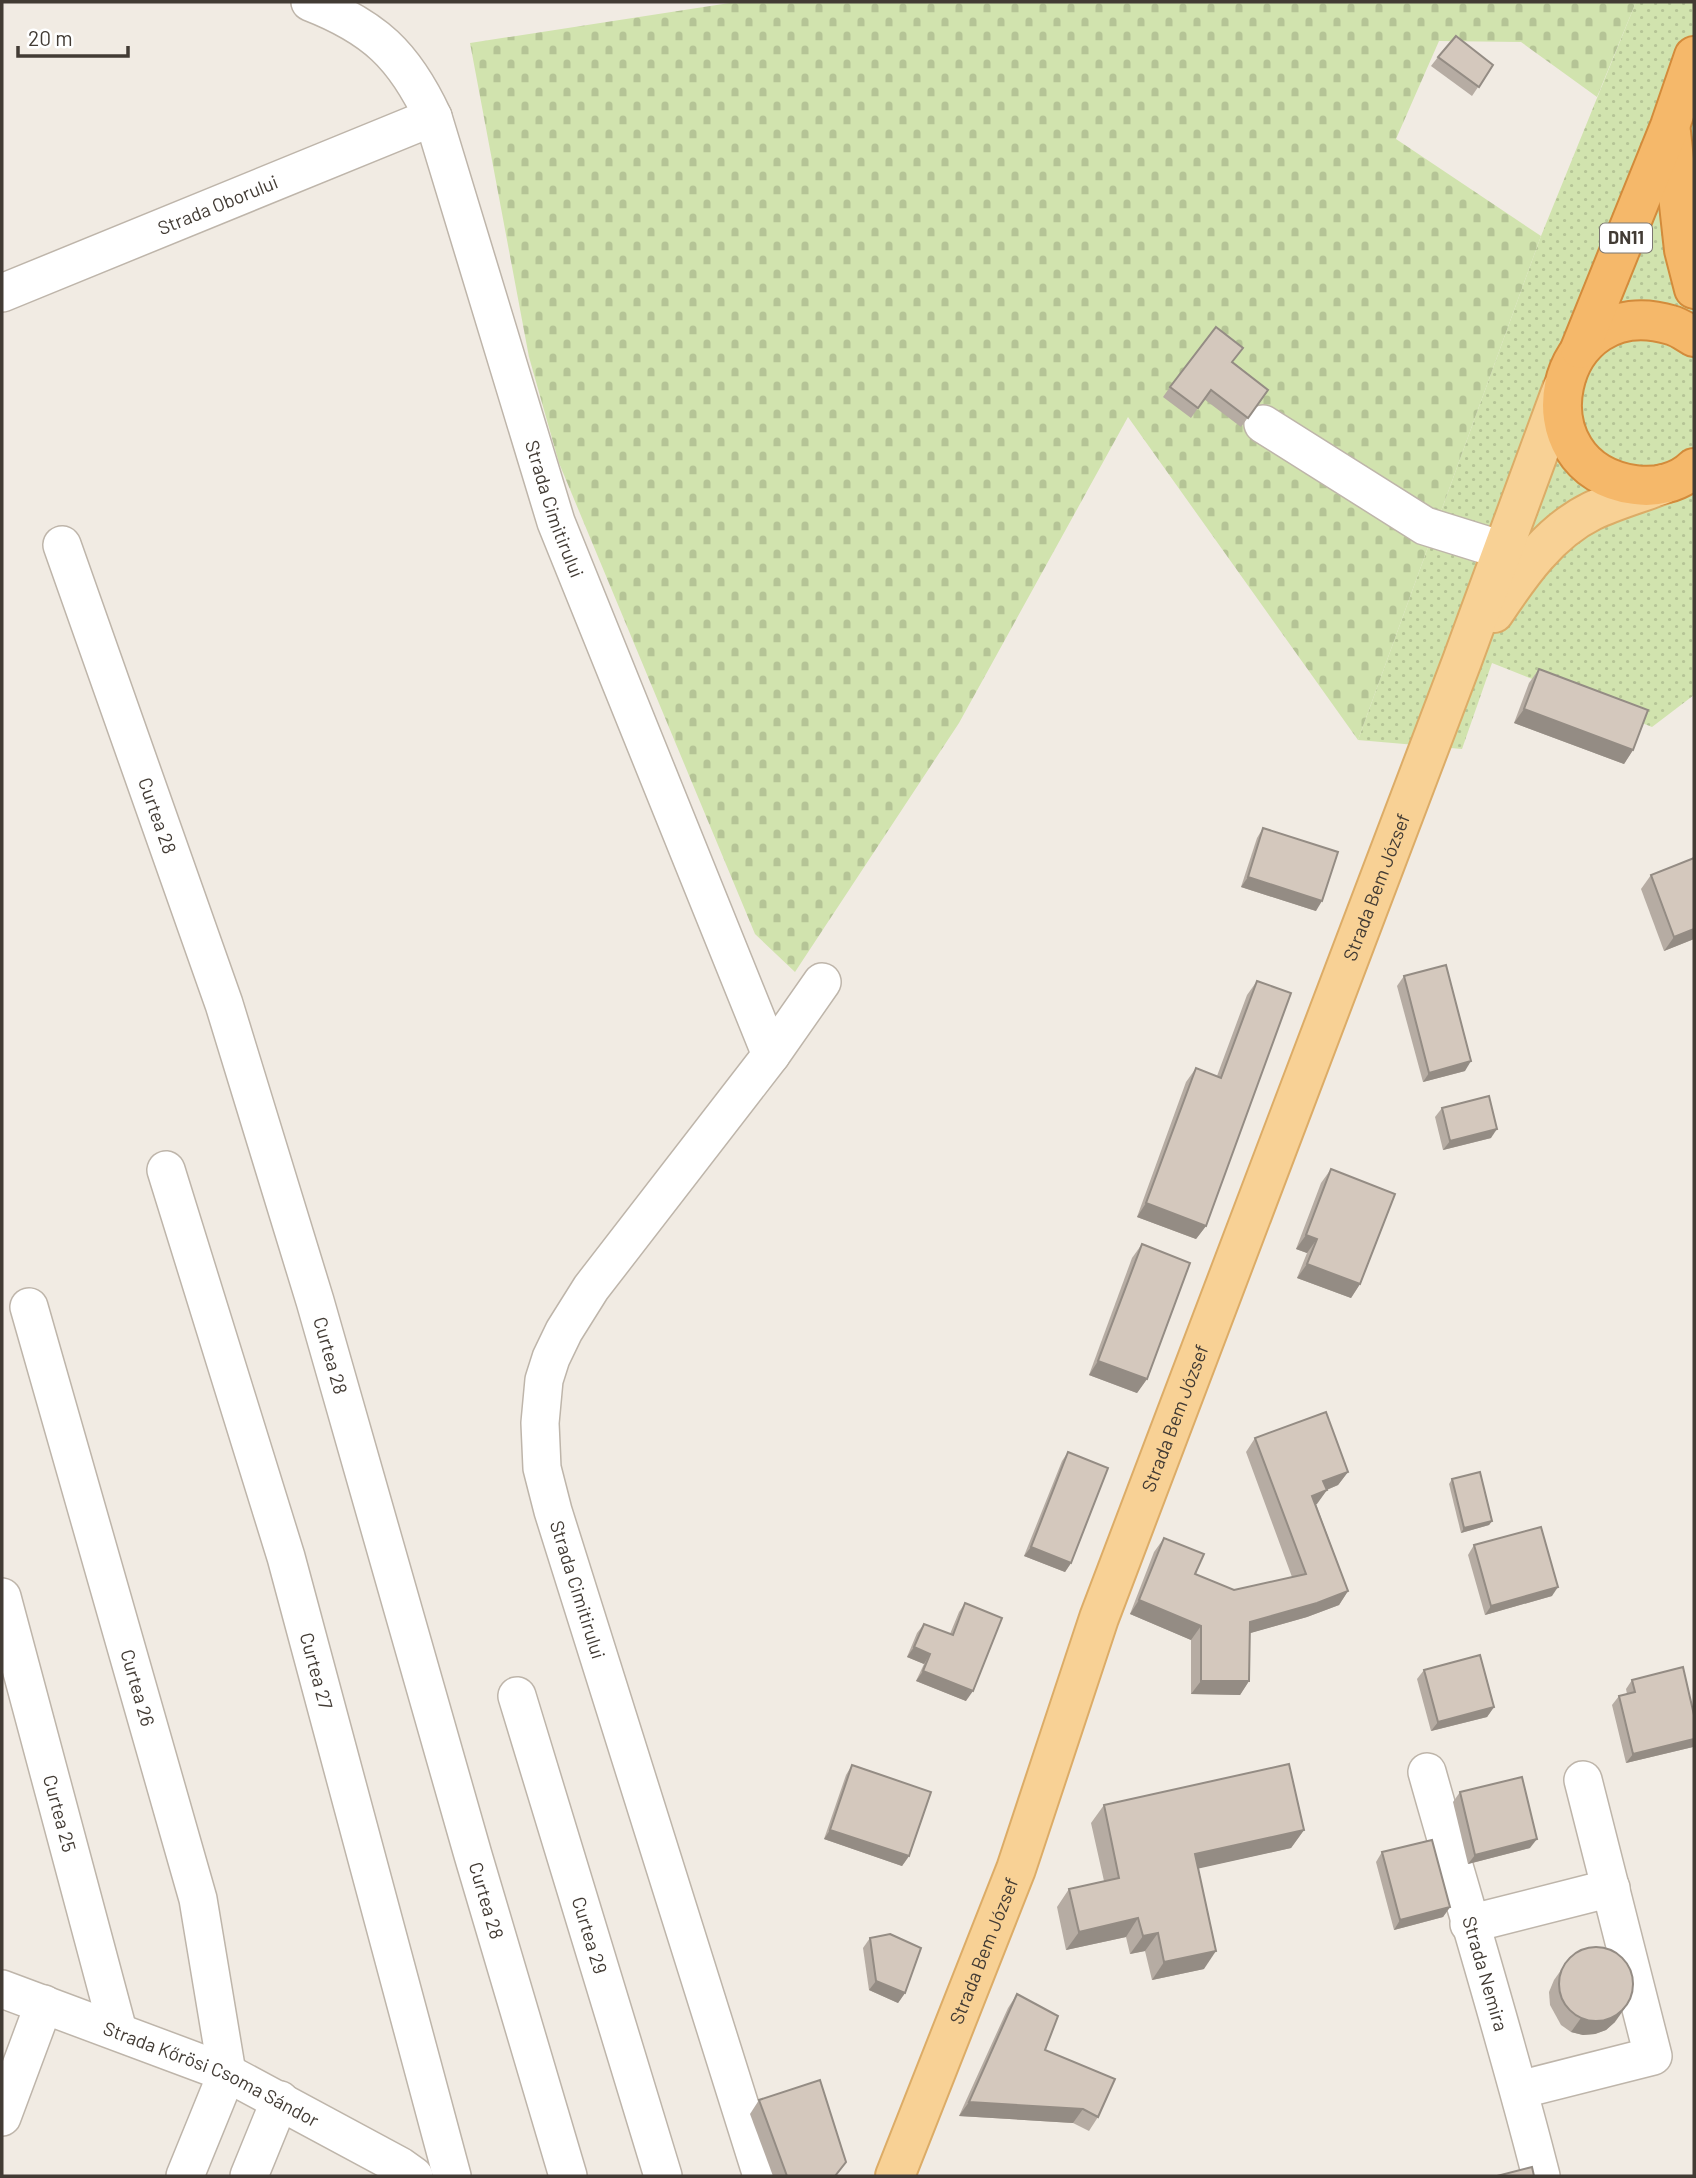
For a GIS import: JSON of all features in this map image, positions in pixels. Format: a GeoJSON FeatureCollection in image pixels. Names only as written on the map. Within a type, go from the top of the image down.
{"type":"FeatureCollection","features":[{"type":"Feature","properties":{"kind":"highway","name":"DN11"},"geometry":{"type":"LineString","coordinates":[[1682,483],[1643,486],[1620,483],[1599,473],[1580,457],[1567,436],[1562,413],[1562,389],[1670,126],[1694,55]]}},
{"type":"Feature","properties":{"kind":"highway","name":"DN11"},"geometry":{"type":"LineString","coordinates":[[1670,126],[1684,250],[1694,289]]}},
{"type":"Feature","properties":{"kind":"highway","name":"DN11"},"geometry":{"type":"LineString","coordinates":[[1580,349],[1599,332],[1623,323],[1648,320],[1673,325],[1694,337]]}},
{"type":"Feature","properties":{"kind":"main road","name":"Strada Bem József"},"geometry":{"type":"LineString","coordinates":[[895,2176],[1016,1869],[1099,1618],[1462,661],[1562,389]]}},
{"type":"Feature","properties":{"kind":"main road","name":"Strada Bem József"},"geometry":{"type":"LineString","coordinates":[[1462,661],[1523,569],[1564,530],[1591,511],[1682,483]]}},
{"type":"Feature","properties":{"kind":"street","name":"Strada Cimitirului"},"geometry":{"type":"LineString","coordinates":[[310,2],[339,13],[374,36],[396,55],[412,76],[433,117],[556,522],[771,1055]]}},
{"type":"Feature","properties":{"kind":"street","name":"Strada Oborului"},"geometry":{"type":"LineString","coordinates":[[2,293],[433,117]]}},
{"type":"Feature","properties":{"kind":"street"},"geometry":{"type":"LineString","coordinates":[[1263,424],[1425,526],[1502,550]]}},
{"type":"Feature","properties":{"kind":"street","name":"Curtea 28"},"geometry":{"type":"LineString","coordinates":[[62,545],[228,1017],[319,1314],[469,1842],[568,2176]]}},
{"type":"Feature","properties":{"kind":"street","name":"Strada Cimitirului"},"geometry":{"type":"LineString","coordinates":[[762,2176],[553,1511],[542,1468],[540,1423],[544,1380],[551,1358],[564,1331],[591,1288],[771,1055],[822,982]]}},
{"type":"Feature","properties":{"kind":"street","name":"Curtea 27"},"geometry":{"type":"LineString","coordinates":[[166,1170],[286,1557],[452,2176]]}},
{"type":"Feature","properties":{"kind":"street","name":"Curtea 26"},"geometry":{"type":"LineString","coordinates":[[29,1307],[198,1899],[227,2074]]}},
{"type":"Feature","properties":{"kind":"street","name":"Curtea 25"},"geometry":{"type":"LineString","coordinates":[[2,1597],[118,2031]]}},
{"type":"Feature","properties":{"kind":"street","name":"Curtea 29"},"geometry":{"type":"LineString","coordinates":[[517,1696],[663,2176]]}},
{"type":"Feature","properties":{"kind":"street","name":"Strada Nemira"},"geometry":{"type":"LineString","coordinates":[[1427,1772],[1519,2090],[1541,2176]]}},
{"type":"Feature","properties":{"kind":"street"},"geometry":{"type":"LineString","coordinates":[[1519,2090],[1653,2056],[1583,1780]]}},
{"type":"Feature","properties":{"kind":"street"},"geometry":{"type":"LineString","coordinates":[[1469,1924],[1611,1888]]}},
{"type":"Feature","properties":{"kind":"street","name":"Strada Kőrösi Csoma Sándor"},"geometry":{"type":"LineString","coordinates":[[2,1989],[227,2074],[280,2100],[403,2173]]}},
{"type":"Feature","properties":{"kind":"street"},"geometry":{"type":"LineString","coordinates":[[2,2117],[44,2004]]}},
{"type":"Feature","properties":{"kind":"street"},"geometry":{"type":"LineString","coordinates":[[186,2176],[227,2074]]}},
{"type":"Feature","properties":{"kind":"street"},"geometry":{"type":"LineString","coordinates":[[249,2176],[280,2100]]}},
{"type":"Feature","properties":{"kind":"green space"},"geometry":{"type":"Polygon","coordinates":[[[736,2],[1636,2],[1597,97],[1521,42],[1439,41],[1396,139],[1541,236],[1358,740],[1128,417],[959,723],[795,972],[755,934],[559,463],[529,357],[470,43],[736,2]]]}},
{"type":"Feature","properties":{"kind":"green space"},"geometry":{"type":"Polygon","coordinates":[[[1636,2],[1694,2],[1694,695],[1652,727],[1492,663],[1462,749],[1358,740],[1541,236],[1636,2]]]}},
{"type":"Feature","properties":{"kind":"building"},"geometry":{"type":"Polygon","coordinates":[[[1456,36],[1493,65],[1479,87],[1438,57],[1456,36]]]}},
{"type":"Feature","properties":{"kind":"building"},"geometry":{"type":"Polygon","coordinates":[[[1216,327],[1243,348],[1232,362],[1268,390],[1248,418],[1211,390],[1198,408],[1170,387],[1216,327]]]}},
{"type":"Feature","properties":{"kind":"building"},"geometry":{"type":"Polygon","coordinates":[[[1539,669],[1648,710],[1633,750],[1524,709],[1539,669]]]}},
{"type":"Feature","properties":{"kind":"building"},"geometry":{"type":"Polygon","coordinates":[[[1263,828],[1338,852],[1322,901],[1248,877],[1263,828]]]}},
{"type":"Feature","properties":{"kind":"building"},"geometry":{"type":"Polygon","coordinates":[[[1694,858],[1694,929],[1674,937],[1651,875],[1694,858]]]}},
{"type":"Feature","properties":{"kind":"building"},"geometry":{"type":"Polygon","coordinates":[[[1446,965],[1471,1061],[1429,1073],[1404,976],[1446,965]]]}},
{"type":"Feature","properties":{"kind":"building"},"geometry":{"type":"Polygon","coordinates":[[[1257,981],[1291,993],[1206,1226],[1146,1203],[1196,1068],[1221,1078],[1257,981]]]}},
{"type":"Feature","properties":{"kind":"building"},"geometry":{"type":"Polygon","coordinates":[[[1489,1096],[1497,1129],[1450,1141],[1442,1108],[1489,1096]]]}},
{"type":"Feature","properties":{"kind":"building"},"geometry":{"type":"Polygon","coordinates":[[[1331,1169],[1395,1194],[1360,1284],[1307,1264],[1317,1239],[1306,1235],[1331,1169]]]}},
{"type":"Feature","properties":{"kind":"building"},"geometry":{"type":"Polygon","coordinates":[[[1142,1244],[1190,1263],[1147,1379],[1098,1361],[1142,1244]]]}},
{"type":"Feature","properties":{"kind":"building"},"geometry":{"type":"Polygon","coordinates":[[[1326,1412],[1348,1472],[1323,1481],[1327,1490],[1312,1496],[1348,1591],[1250,1622],[1249,1681],[1201,1681],[1201,1626],[1139,1600],[1164,1538],[1204,1554],[1195,1574],[1234,1590],[1306,1574],[1255,1438],[1326,1412]]]}},
{"type":"Feature","properties":{"kind":"building"},"geometry":{"type":"Polygon","coordinates":[[[1068,1452],[1108,1468],[1071,1563],[1031,1547],[1068,1452]]]}},
{"type":"Feature","properties":{"kind":"building"},"geometry":{"type":"Polygon","coordinates":[[[1480,1472],[1492,1521],[1464,1528],[1452,1479],[1480,1472]]]}},
{"type":"Feature","properties":{"kind":"building"},"geometry":{"type":"Polygon","coordinates":[[[1541,1527],[1558,1587],[1491,1606],[1474,1545],[1541,1527]]]}},
{"type":"Feature","properties":{"kind":"building"},"geometry":{"type":"Polygon","coordinates":[[[965,1603],[1002,1618],[973,1691],[923,1671],[930,1654],[914,1647],[924,1624],[953,1635],[965,1603]]]}},
{"type":"Feature","properties":{"kind":"building"},"geometry":{"type":"Polygon","coordinates":[[[1480,1655],[1494,1707],[1438,1722],[1424,1670],[1480,1655]]]}},
{"type":"Feature","properties":{"kind":"building"},"geometry":{"type":"Polygon","coordinates":[[[1683,1667],[1694,1715],[1694,1739],[1633,1754],[1619,1696],[1635,1692],[1632,1680],[1683,1667]]]}},
{"type":"Feature","properties":{"kind":"building"},"geometry":{"type":"Polygon","coordinates":[[[1289,1764],[1304,1830],[1195,1854],[1216,1951],[1164,1962],[1158,1933],[1143,1936],[1138,1918],[1079,1932],[1069,1889],[1119,1878],[1104,1805],[1289,1764]]]}},
{"type":"Feature","properties":{"kind":"building"},"geometry":{"type":"Polygon","coordinates":[[[852,1765],[931,1792],[909,1856],[830,1830],[852,1765]]]}},
{"type":"Feature","properties":{"kind":"building"},"geometry":{"type":"Polygon","coordinates":[[[1522,1777],[1537,1839],[1475,1855],[1460,1792],[1522,1777]]]}},
{"type":"Feature","properties":{"kind":"building"},"geometry":{"type":"Polygon","coordinates":[[[1432,1840],[1450,1907],[1400,1920],[1382,1852],[1432,1840]]]}},
{"type":"Feature","properties":{"kind":"building"},"geometry":{"type":"Polygon","coordinates":[[[890,1934],[921,1948],[905,1993],[876,1981],[870,1938],[890,1934]]]}},
{"type":"Feature","properties":{"kind":"building"},"geometry":{"type":"Polygon","coordinates":[[[1596,1947],[1610,1950],[1622,1958],[1630,1970],[1633,1984],[1630,1998],[1622,2010],[1610,2018],[1596,2021],[1582,2018],[1570,2010],[1562,1998],[1559,1984],[1562,1970],[1570,1958],[1582,1950],[1596,1947]]]}},
{"type":"Feature","properties":{"kind":"building"},"geometry":{"type":"Polygon","coordinates":[[[1017,1994],[1058,2016],[1045,2050],[1115,2079],[1098,2117],[1083,2109],[969,2102],[1017,1994]]]}},
{"type":"Feature","properties":{"kind":"building"},"geometry":{"type":"Polygon","coordinates":[[[820,2080],[846,2162],[835,2176],[787,2176],[759,2100],[820,2080]]]}},
{"type":"Feature","properties":{"kind":"building"},"geometry":{"type":"Polygon","coordinates":[[[1532,2167],[1534,2176],[1497,2176],[1532,2167]]]}}]}
